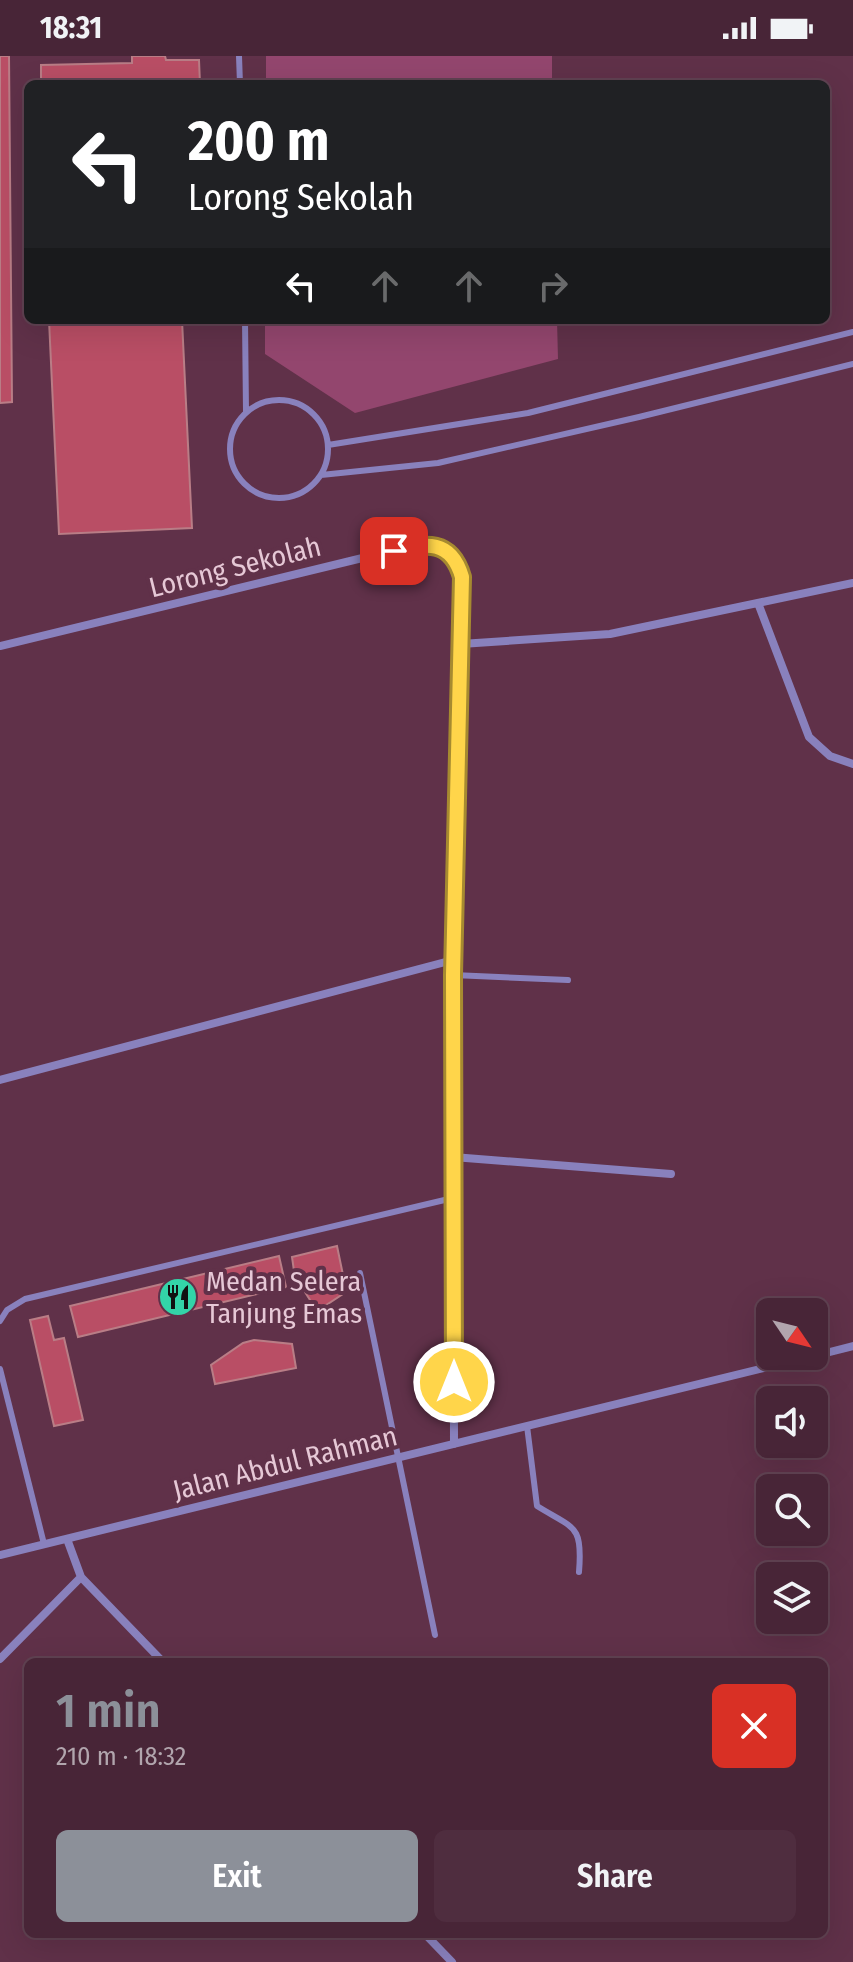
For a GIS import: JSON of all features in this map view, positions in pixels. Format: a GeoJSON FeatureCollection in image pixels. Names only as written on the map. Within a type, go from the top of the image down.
{"type":"FeatureCollection","features":[{"type":"Feature","properties":{"kind":"street","name":"Lorong Sekolah"},"geometry":{"type":"LineString","coordinates":[[0,646],[424,543],[443,549],[457,562],[462,577],[453,960],[454,1444]]}},
{"type":"Feature","properties":{"kind":"street"},"geometry":{"type":"LineString","coordinates":[[461,644],[610,634],[853,583]]}},
{"type":"Feature","properties":{"kind":"street"},"geometry":{"type":"LineString","coordinates":[[758,603],[809,737],[830,756],[853,764]]}},
{"type":"Feature","properties":{"kind":"street"},"geometry":{"type":"LineString","coordinates":[[0,1080],[453,960]]}},
{"type":"Feature","properties":{"kind":"street"},"geometry":{"type":"LineString","coordinates":[[453,1157],[671,1174]]}},
{"type":"Feature","properties":{"kind":"street","name":"Jalan Abdul Rahman"},"geometry":{"type":"LineString","coordinates":[[828,1352],[853,1346]]}},
{"type":"Feature","properties":{"kind":"street","name":"Jalan Abdul Rahman"},"geometry":{"type":"LineString","coordinates":[[0,1555],[757,1370]]}},
{"type":"Feature","properties":{"kind":"street"},"geometry":{"type":"LineString","coordinates":[[67,1539],[81,1577],[159,1658]]}},
{"type":"Feature","properties":{"kind":"street"},"geometry":{"type":"LineString","coordinates":[[0,1659],[81,1577]]}},
{"type":"Feature","properties":{"kind":"street"},"geometry":{"type":"LineString","coordinates":[[429,1938],[452,1962]]}},
{"type":"Feature","properties":{"kind":"lane"},"geometry":{"type":"LineString","coordinates":[[239,56],[240,80]]}},
{"type":"Feature","properties":{"kind":"lane"},"geometry":{"type":"LineString","coordinates":[[245,324],[246,412]]}},
{"type":"Feature","properties":{"kind":"lane"},"geometry":{"type":"LineString","coordinates":[[328,445],[528,413],[853,332]]}},
{"type":"Feature","properties":{"kind":"lane"},"geometry":{"type":"LineString","coordinates":[[321,475],[438,463],[853,364]]}},
{"type":"Feature","properties":{"kind":"lane"},"geometry":{"type":"LineString","coordinates":[[276,400],[287,400],[308,408],[322,424],[328,445],[327,461],[313,484],[297,495],[277,498],[259,494],[243,482],[233,466],[230,446],[234,428],[246,412],[265,401],[276,400]]}},
{"type":"Feature","properties":{"kind":"lane"},"geometry":{"type":"LineString","coordinates":[[453,975],[568,980]]}},
{"type":"Feature","properties":{"kind":"lane"},"geometry":{"type":"LineString","coordinates":[[0,1321],[7,1310],[25,1299],[453,1198]]}},
{"type":"Feature","properties":{"kind":"lane"},"geometry":{"type":"LineString","coordinates":[[360,1273],[435,1635]]}},
{"type":"Feature","properties":{"kind":"lane"},"geometry":{"type":"LineString","coordinates":[[0,1369],[44,1544]]}},
{"type":"Feature","properties":{"kind":"lane"},"geometry":{"type":"LineString","coordinates":[[527,1426],[537,1506],[562,1519],[579,1536],[579,1572]]}},
{"type":"Feature","properties":{"kind":"shaded area"},"geometry":{"type":"Polygon","coordinates":[[[266,56],[552,56],[552,80],[266,80],[266,56]]]}},
{"type":"Feature","properties":{"kind":"shaded area"},"geometry":{"type":"Polygon","coordinates":[[[265,324],[557,324],[558,359],[355,413],[265,354],[265,324]]]}},
{"type":"Feature","properties":{"kind":"building"},"geometry":{"type":"Polygon","coordinates":[[[0,56],[9,56],[12,402],[0,403],[0,56]]]}},
{"type":"Feature","properties":{"kind":"building"},"geometry":{"type":"Polygon","coordinates":[[[132,56],[199,60],[200,80],[41,80],[41,65],[132,63],[132,56]]]}},
{"type":"Feature","properties":{"kind":"building"},"geometry":{"type":"Polygon","coordinates":[[[49,324],[182,324],[192,528],[59,534],[49,324]]]}},
{"type":"Feature","properties":{"kind":"building"},"geometry":{"type":"Polygon","coordinates":[[[337,1246],[343,1275],[336,1278],[346,1292],[317,1311],[305,1292],[322,1280],[296,1285],[292,1257],[337,1246]]]}},
{"type":"Feature","properties":{"kind":"building","name":"Medan Selera Tanjung Emas"},"geometry":{"type":"Polygon","coordinates":[[[279,1256],[286,1287],[78,1337],[70,1306],[279,1256]]]}},
{"type":"Feature","properties":{"kind":"building"},"geometry":{"type":"Polygon","coordinates":[[[48,1316],[54,1340],[64,1338],[83,1420],[54,1426],[30,1320],[48,1316]]]}},
{"type":"Feature","properties":{"kind":"building"},"geometry":{"type":"Polygon","coordinates":[[[254,1340],[292,1344],[296,1368],[215,1384],[211,1365],[243,1343],[254,1340]]]}},
{"type":"Feature","properties":{"kind":"place","name":"Medan Selera Tanjung Emas"},"geometry":{"type":"Point","coordinates":[178,1297]}},
{"type":"Feature","properties":{"kind":"route"},"geometry":{"type":"LineString","coordinates":[[394,551],[424,543],[443,549],[457,562],[462,577],[453,975],[454,1382]]}}]}
